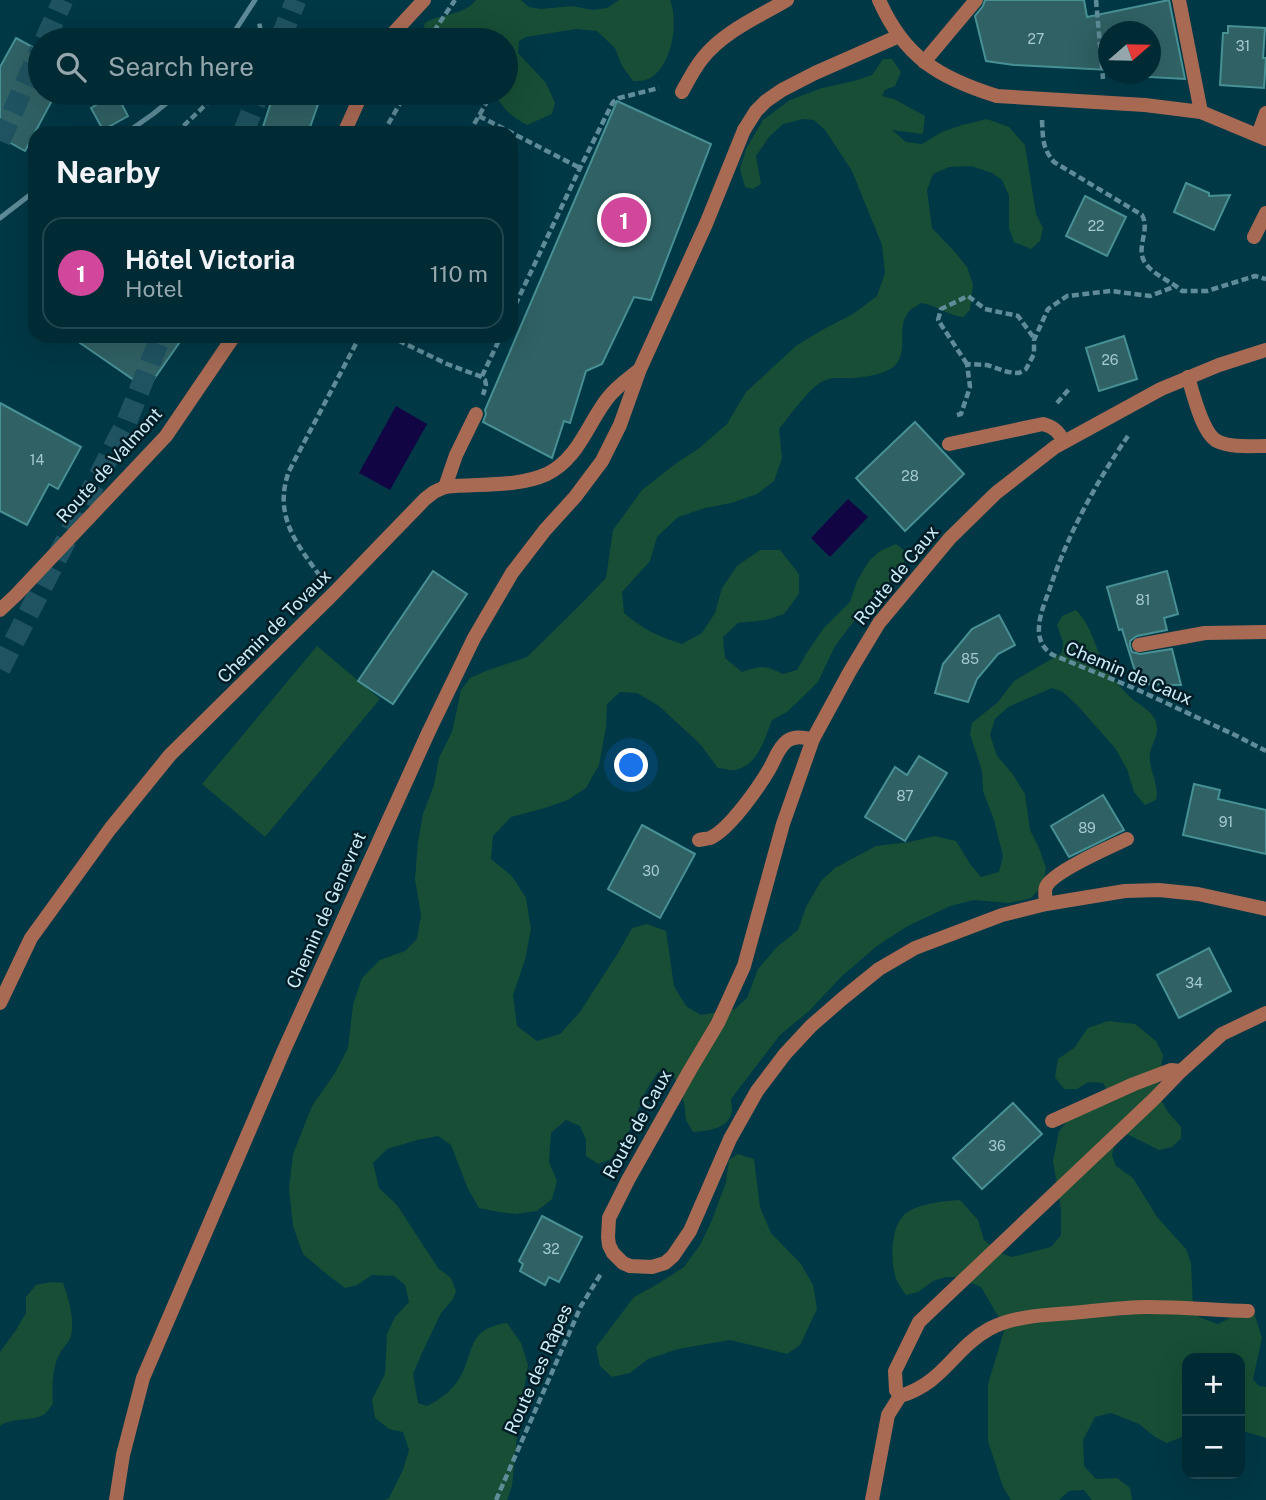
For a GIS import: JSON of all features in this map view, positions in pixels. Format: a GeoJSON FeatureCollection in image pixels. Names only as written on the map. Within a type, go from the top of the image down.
{"type":"FeatureCollection","features":[{"type":"Feature","properties":{"kind":"street"},"geometry":{"type":"LineString","coordinates":[[398,28],[424,0]]}},
{"type":"Feature","properties":{"kind":"street"},"geometry":{"type":"LineString","coordinates":[[682,92],[702,58],[721,41],[787,0]]}},
{"type":"Feature","properties":{"kind":"street"},"geometry":{"type":"LineString","coordinates":[[879,0],[899,36],[924,62],[949,78],[997,96],[1145,105],[1201,112],[1262,137],[1266,113]]}},
{"type":"Feature","properties":{"kind":"street"},"geometry":{"type":"LineString","coordinates":[[924,62],[976,0]]}},
{"type":"Feature","properties":{"kind":"street"},"geometry":{"type":"LineString","coordinates":[[1179,0],[1201,112]]}},
{"type":"Feature","properties":{"kind":"street","name":"Chemin de Genevret"},"geometry":{"type":"LineString","coordinates":[[116,1500],[123,1455],[143,1378],[284,1050],[429,731],[474,638],[512,573],[545,530],[575,498],[602,461],[620,425],[640,369],[706,225],[744,130],[756,111],[782,90],[899,36]]}},
{"type":"Feature","properties":{"kind":"street"},"geometry":{"type":"LineString","coordinates":[[347,126],[357,105]]}},
{"type":"Feature","properties":{"kind":"street"},"geometry":{"type":"LineString","coordinates":[[1254,237],[1266,213]]}},
{"type":"Feature","properties":{"kind":"street","name":"Route de Valmont"},"geometry":{"type":"LineString","coordinates":[[0,610],[166,436],[229,343]]}},
{"type":"Feature","properties":{"kind":"street","name":"Route de Caux"},"geometry":{"type":"LineString","coordinates":[[613,1253],[608,1237],[609,1219],[640,1158],[718,1023],[744,966],[783,824],[813,739],[879,623],[950,538],[996,493],[1055,447],[1188,377],[1266,350]]}},
{"type":"Feature","properties":{"kind":"street","name":"Chemin de Tovaux"},"geometry":{"type":"LineString","coordinates":[[0,1003],[31,938],[110,829],[170,755],[425,499],[445,488],[523,480],[559,467],[576,449],[615,388],[640,369]]}},
{"type":"Feature","properties":{"kind":"street"},"geometry":{"type":"LineString","coordinates":[[1188,377],[1202,421],[1216,441],[1266,446]]}},
{"type":"Feature","properties":{"kind":"street"},"geometry":{"type":"LineString","coordinates":[[445,488],[456,455],[475,414]]}},
{"type":"Feature","properties":{"kind":"street"},"geometry":{"type":"LineString","coordinates":[[949,444],[1043,424],[1059,432],[1065,442]]}},
{"type":"Feature","properties":{"kind":"street"},"geometry":{"type":"LineString","coordinates":[[1139,645],[1205,633],[1266,632]]}},
{"type":"Feature","properties":{"kind":"street"},"geometry":{"type":"LineString","coordinates":[[699,840],[711,838],[744,807],[788,740],[797,737],[813,739]]}},
{"type":"Feature","properties":{"kind":"street"},"geometry":{"type":"LineString","coordinates":[[1046,904],[1045,890],[1057,874],[1127,839]]}},
{"type":"Feature","properties":{"kind":"street"},"geometry":{"type":"LineString","coordinates":[[613,1253],[623,1263],[637,1267],[652,1267],[665,1263],[673,1256],[690,1231],[730,1139],[757,1091],[785,1054],[842,999],[879,969],[915,948],[1002,915],[1046,904],[1125,891],[1159,890],[1198,894],[1266,909]]}},
{"type":"Feature","properties":{"kind":"street"},"geometry":{"type":"LineString","coordinates":[[900,1396],[896,1390],[895,1371],[919,1322],[1181,1071],[1223,1034],[1266,1013]]}},
{"type":"Feature","properties":{"kind":"street"},"geometry":{"type":"LineString","coordinates":[[1052,1121],[1134,1084],[1171,1070],[1181,1071]]}},
{"type":"Feature","properties":{"kind":"street"},"geometry":{"type":"LineString","coordinates":[[872,1500],[888,1415],[900,1396],[914,1392],[934,1380],[962,1350],[987,1331],[1006,1322],[1058,1314],[1145,1307],[1248,1311]]}},
{"type":"Feature","properties":{"kind":"path"},"geometry":{"type":"LineString","coordinates":[[436,28],[456,0]]}},
{"type":"Feature","properties":{"kind":"path"},"geometry":{"type":"LineString","coordinates":[[1096,0],[1103,102]]}},
{"type":"Feature","properties":{"kind":"path"},"geometry":{"type":"LineString","coordinates":[[259,22],[260,28]]}},
{"type":"Feature","properties":{"kind":"path"},"geometry":{"type":"LineString","coordinates":[[518,299],[613,102],[619,98],[670,85],[682,92]]}},
{"type":"Feature","properties":{"kind":"path"},"geometry":{"type":"LineString","coordinates":[[183,126],[205,105]]}},
{"type":"Feature","properties":{"kind":"path"},"geometry":{"type":"LineString","coordinates":[[387,126],[399,105]]}},
{"type":"Feature","properties":{"kind":"path"},"geometry":{"type":"LineString","coordinates":[[473,126],[485,105]]}},
{"type":"Feature","properties":{"kind":"path"},"geometry":{"type":"LineString","coordinates":[[478,116],[498,126]]}},
{"type":"Feature","properties":{"kind":"path"},"geometry":{"type":"LineString","coordinates":[[1043,126],[1043,144],[1055,162],[1142,215],[1146,227],[1141,253],[1145,264],[1164,279],[1182,291],[1207,291],[1255,276],[1266,279]]}},
{"type":"Feature","properties":{"kind":"path"},"geometry":{"type":"LineString","coordinates":[[518,136],[580,168]]}},
{"type":"Feature","properties":{"kind":"path"},"geometry":{"type":"LineString","coordinates":[[967,364],[987,365],[1019,373],[1026,369],[1034,354],[1034,338],[1048,309],[1067,296],[1111,291],[1150,296],[1176,286]]}},
{"type":"Feature","properties":{"kind":"path"},"geometry":{"type":"LineString","coordinates":[[951,417],[961,414],[970,387],[967,364],[938,320],[941,309],[968,296],[985,309],[1018,316],[1034,338]]}},
{"type":"Feature","properties":{"kind":"path"},"geometry":{"type":"LineString","coordinates":[[333,594],[297,546],[285,516],[285,482],[356,343]]}},
{"type":"Feature","properties":{"kind":"path"},"geometry":{"type":"LineString","coordinates":[[404,343],[473,374]]}},
{"type":"Feature","properties":{"kind":"path"},"geometry":{"type":"LineString","coordinates":[[482,377],[498,343]]}},
{"type":"Feature","properties":{"kind":"path"},"geometry":{"type":"LineString","coordinates":[[1056,404],[1070,388]]}},
{"type":"Feature","properties":{"kind":"path","name":"Chemin de Caux"},"geometry":{"type":"LineString","coordinates":[[1150,396],[1091,497],[1056,568],[1041,618],[1039,633],[1042,644],[1053,655],[1136,690],[1266,751]]}},
{"type":"Feature","properties":{"kind":"path","name":"Route des Râpes"},"geometry":{"type":"LineString","coordinates":[[496,1500],[581,1306],[613,1253]]}},
{"type":"Feature","properties":{"kind":"green space"},"geometry":{"type":"Polygon","coordinates":[[[476,0],[521,0],[529,7],[541,9],[572,6],[593,10],[607,8],[619,0],[670,0],[674,20],[672,43],[658,72],[646,80],[633,81],[622,66],[615,48],[597,31],[576,29],[526,37],[519,41],[518,53],[518,28],[424,28],[425,23],[459,12],[476,0]]]}},
{"type":"Feature","properties":{"kind":"green space"},"geometry":{"type":"Polygon","coordinates":[[[518,53],[546,83],[555,103],[552,114],[527,125],[503,105],[518,105],[518,53]]]}},
{"type":"Feature","properties":{"kind":"green space"},"geometry":{"type":"Polygon","coordinates":[[[883,59],[892,59],[901,72],[895,86],[885,90],[882,96],[894,99],[925,116],[923,134],[892,130],[906,142],[922,144],[942,132],[987,119],[1009,127],[1025,145],[1036,214],[1043,228],[1040,241],[1031,249],[1014,242],[1009,228],[1009,196],[1002,180],[992,173],[971,166],[949,167],[933,174],[927,190],[932,228],[967,267],[973,284],[970,310],[963,317],[921,303],[912,309],[904,319],[901,356],[892,368],[869,376],[823,381],[812,389],[794,410],[779,429],[782,458],[774,481],[757,494],[678,517],[657,537],[650,561],[622,592],[624,613],[652,632],[682,644],[702,633],[715,613],[722,588],[737,566],[760,550],[780,550],[799,574],[799,594],[784,614],[766,620],[738,623],[723,637],[725,658],[742,672],[763,667],[783,674],[797,670],[823,629],[850,602],[857,581],[869,561],[880,551],[896,544],[905,551],[904,567],[857,617],[835,646],[818,682],[787,712],[772,720],[760,750],[750,763],[733,770],[718,768],[700,744],[659,706],[637,693],[620,692],[607,704],[599,765],[586,788],[568,800],[511,817],[493,836],[491,859],[512,876],[526,898],[531,929],[525,960],[513,995],[517,1026],[537,1041],[560,1034],[580,1012],[632,928],[647,924],[666,931],[674,986],[686,1006],[701,1015],[735,1009],[747,998],[758,969],[777,947],[798,930],[806,907],[821,881],[835,868],[876,846],[935,836],[956,841],[981,877],[999,872],[1003,856],[983,791],[982,771],[970,734],[972,723],[998,702],[1014,681],[1062,653],[1063,642],[1057,625],[1062,616],[1076,610],[1087,625],[1111,676],[1156,722],[1150,759],[1156,800],[1145,805],[1134,792],[1127,769],[1115,748],[1063,692],[1052,688],[1008,707],[995,719],[990,735],[997,756],[1025,794],[1030,830],[1046,868],[1043,885],[1031,898],[1009,903],[974,900],[950,906],[906,927],[877,946],[780,1035],[731,1099],[732,1111],[727,1122],[711,1130],[693,1132],[686,1120],[684,1102],[675,1078],[669,1072],[658,1072],[647,1089],[627,1136],[611,1159],[598,1164],[586,1156],[586,1140],[580,1126],[566,1120],[551,1133],[549,1162],[557,1181],[552,1199],[537,1211],[516,1214],[479,1208],[468,1189],[451,1145],[438,1136],[387,1149],[373,1163],[379,1188],[397,1205],[438,1268],[451,1278],[456,1291],[441,1313],[413,1374],[418,1403],[427,1406],[451,1389],[463,1372],[477,1337],[493,1326],[507,1323],[521,1343],[528,1365],[512,1486],[507,1500],[385,1500],[389,1498],[403,1470],[409,1450],[403,1432],[389,1429],[375,1418],[372,1400],[385,1374],[387,1334],[395,1317],[409,1302],[405,1285],[394,1276],[372,1275],[357,1285],[345,1288],[303,1254],[293,1226],[289,1189],[293,1154],[312,1106],[335,1073],[348,1048],[353,1005],[362,978],[380,960],[405,951],[417,939],[421,915],[415,879],[418,842],[423,814],[434,785],[439,758],[452,732],[461,690],[470,678],[527,657],[606,578],[613,530],[642,490],[727,424],[746,392],[797,345],[853,314],[877,296],[885,273],[882,245],[852,171],[825,130],[814,120],[803,119],[783,124],[769,137],[756,156],[761,184],[753,189],[745,187],[740,169],[746,149],[763,120],[790,100],[822,88],[872,75],[883,59]]]}},
{"type":"Feature","properties":{"kind":"green space"},"geometry":{"type":"Polygon","coordinates":[[[317,646],[380,699],[265,837],[202,784],[317,646]]]}},
{"type":"Feature","properties":{"kind":"green space"},"geometry":{"type":"Polygon","coordinates":[[[1108,1021],[1135,1024],[1156,1041],[1163,1055],[1158,1087],[1161,1100],[1181,1127],[1181,1138],[1172,1147],[1159,1150],[1125,1133],[1116,1138],[1112,1155],[1116,1166],[1133,1178],[1157,1217],[1186,1249],[1191,1263],[1193,1307],[1199,1317],[1218,1324],[1230,1318],[1240,1308],[1250,1310],[1255,1316],[1262,1338],[1253,1379],[1259,1386],[1266,1387],[1266,1438],[1245,1432],[1245,1353],[1182,1353],[1182,1437],[1167,1443],[1139,1424],[1111,1413],[1095,1417],[1083,1440],[1084,1466],[1096,1479],[1117,1478],[1130,1488],[1132,1500],[1092,1500],[1084,1490],[1069,1491],[1059,1500],[1011,1500],[1003,1487],[988,1441],[988,1384],[1004,1331],[998,1316],[981,1287],[957,1277],[933,1281],[918,1292],[906,1295],[894,1273],[893,1242],[899,1222],[911,1210],[928,1204],[960,1200],[978,1220],[984,1240],[998,1252],[1012,1257],[1051,1247],[1061,1235],[1061,1210],[1053,1161],[1059,1131],[1070,1118],[1108,1092],[1103,1083],[1088,1082],[1077,1089],[1064,1089],[1055,1077],[1058,1059],[1074,1048],[1088,1028],[1108,1021]]]}},
{"type":"Feature","properties":{"kind":"green space"},"geometry":{"type":"Polygon","coordinates":[[[738,1154],[754,1159],[760,1207],[771,1233],[801,1264],[813,1285],[817,1309],[800,1345],[787,1354],[730,1340],[678,1349],[648,1359],[630,1373],[612,1377],[600,1366],[596,1347],[634,1297],[684,1267],[700,1245],[712,1220],[726,1182],[729,1160],[738,1154]]]}},
{"type":"Feature","properties":{"kind":"green space"},"geometry":{"type":"Polygon","coordinates":[[[63,1283],[72,1322],[70,1339],[55,1364],[53,1403],[41,1416],[11,1421],[0,1426],[0,1352],[26,1313],[26,1297],[36,1285],[63,1283]]]}},
{"type":"Feature","properties":{"kind":"shaded area"},"geometry":{"type":"Polygon","coordinates":[[[396,406],[427,424],[390,490],[359,473],[396,406]]]}},
{"type":"Feature","properties":{"kind":"shaded area"},"geometry":{"type":"Polygon","coordinates":[[[848,499],[868,517],[830,557],[811,538],[848,499]]]}},
{"type":"Feature","properties":{"kind":"building"},"geometry":{"type":"Polygon","coordinates":[[[985,0],[1084,0],[1087,17],[1169,0],[1185,79],[1161,78],[1161,21],[1098,21],[1098,69],[986,61],[975,16],[985,0]]]}},
{"type":"Feature","properties":{"kind":"building"},"geometry":{"type":"Polygon","coordinates":[[[1228,26],[1265,28],[1264,88],[1220,85],[1223,33],[1228,33],[1228,26]]]}},
{"type":"Feature","properties":{"kind":"building"},"geometry":{"type":"Polygon","coordinates":[[[16,38],[28,44],[28,105],[50,105],[38,126],[28,126],[28,145],[25,151],[0,137],[0,67],[16,38]]]}},
{"type":"Feature","properties":{"kind":"building"},"geometry":{"type":"Polygon","coordinates":[[[617,101],[711,144],[651,300],[634,297],[602,364],[586,371],[570,423],[564,421],[552,458],[483,422],[485,410],[514,343],[518,343],[518,333],[617,101]]]}},
{"type":"Feature","properties":{"kind":"building"},"geometry":{"type":"Polygon","coordinates":[[[96,105],[122,105],[128,116],[110,126],[101,126],[91,108],[96,105]]]}},
{"type":"Feature","properties":{"kind":"building"},"geometry":{"type":"Polygon","coordinates":[[[270,105],[318,105],[310,126],[263,126],[270,105]]]}},
{"type":"Feature","properties":{"kind":"building"},"geometry":{"type":"Polygon","coordinates":[[[1186,183],[1209,193],[1209,196],[1230,195],[1214,230],[1174,212],[1186,183]]]}},
{"type":"Feature","properties":{"kind":"building"},"geometry":{"type":"Polygon","coordinates":[[[1085,196],[1126,217],[1107,256],[1066,236],[1085,196]]]}},
{"type":"Feature","properties":{"kind":"building"},"geometry":{"type":"Polygon","coordinates":[[[1124,336],[1137,379],[1099,391],[1086,348],[1124,336]]]}},
{"type":"Feature","properties":{"kind":"building"},"geometry":{"type":"Polygon","coordinates":[[[80,343],[179,343],[147,389],[80,343]]]}},
{"type":"Feature","properties":{"kind":"building"},"geometry":{"type":"Polygon","coordinates":[[[0,403],[81,447],[58,489],[49,484],[27,525],[0,511],[0,403]]]}},
{"type":"Feature","properties":{"kind":"building"},"geometry":{"type":"Polygon","coordinates":[[[915,422],[964,474],[905,531],[856,478],[915,422]]]}},
{"type":"Feature","properties":{"kind":"building"},"geometry":{"type":"Polygon","coordinates":[[[433,571],[467,594],[393,704],[358,681],[433,571]]]}},
{"type":"Feature","properties":{"kind":"building"},"geometry":{"type":"Polygon","coordinates":[[[1167,571],[1178,614],[1164,618],[1167,630],[1137,636],[1130,641],[1130,646],[1132,652],[1140,654],[1172,649],[1181,685],[1139,684],[1107,587],[1167,571]]]}},
{"type":"Feature","properties":{"kind":"building"},"geometry":{"type":"Polygon","coordinates":[[[999,615],[1015,645],[998,654],[977,679],[968,702],[935,693],[943,664],[972,629],[999,615]]]}},
{"type":"Feature","properties":{"kind":"building"},"geometry":{"type":"Polygon","coordinates":[[[919,756],[947,773],[905,841],[865,817],[895,767],[907,775],[919,756]]]}},
{"type":"Feature","properties":{"kind":"building"},"geometry":{"type":"Polygon","coordinates":[[[1194,784],[1220,790],[1218,799],[1266,810],[1266,854],[1183,835],[1194,784]]]}},
{"type":"Feature","properties":{"kind":"building"},"geometry":{"type":"Polygon","coordinates":[[[1103,795],[1124,830],[1069,857],[1051,826],[1103,795]]]}},
{"type":"Feature","properties":{"kind":"building"},"geometry":{"type":"Polygon","coordinates":[[[642,825],[695,854],[660,918],[608,889],[642,825]]]}},
{"type":"Feature","properties":{"kind":"building"},"geometry":{"type":"Polygon","coordinates":[[[1209,948],[1231,991],[1179,1018],[1157,975],[1209,948]]]}},
{"type":"Feature","properties":{"kind":"building"},"geometry":{"type":"Polygon","coordinates":[[[1013,1103],[1042,1134],[982,1189],[953,1158],[1013,1103]]]}},
{"type":"Feature","properties":{"kind":"building"},"geometry":{"type":"Polygon","coordinates":[[[542,1216],[582,1237],[559,1282],[549,1277],[545,1285],[520,1271],[523,1264],[519,1261],[542,1216]]]}},
{"type":"Feature","properties":{"kind":"tunnel"},"geometry":{"type":"LineString","coordinates":[[50,28],[63,0]]}},
{"type":"Feature","properties":{"kind":"tunnel"},"geometry":{"type":"LineString","coordinates":[[285,28],[296,0]]}},
{"type":"Feature","properties":{"kind":"tunnel"},"geometry":{"type":"LineString","coordinates":[[0,141],[28,77]]}},
{"type":"Feature","properties":{"kind":"tunnel"},"geometry":{"type":"LineString","coordinates":[[246,126],[254,105]]}},
{"type":"Feature","properties":{"kind":"tunnel"},"geometry":{"type":"LineString","coordinates":[[0,669],[127,421],[158,343]]}},
{"type":"Feature","properties":{"kind":"railway"},"geometry":{"type":"LineString","coordinates":[[237,28],[255,0]]}},
{"type":"Feature","properties":{"kind":"railway"},"geometry":{"type":"LineString","coordinates":[[136,126],[164,105]]}},
{"type":"Feature","properties":{"kind":"railway"},"geometry":{"type":"LineString","coordinates":[[0,218],[28,196]]}},
{"type":"Feature","properties":{"kind":"place","name":"Hôtel Victoria"},"geometry":{"type":"Point","coordinates":[624,220]}}]}
